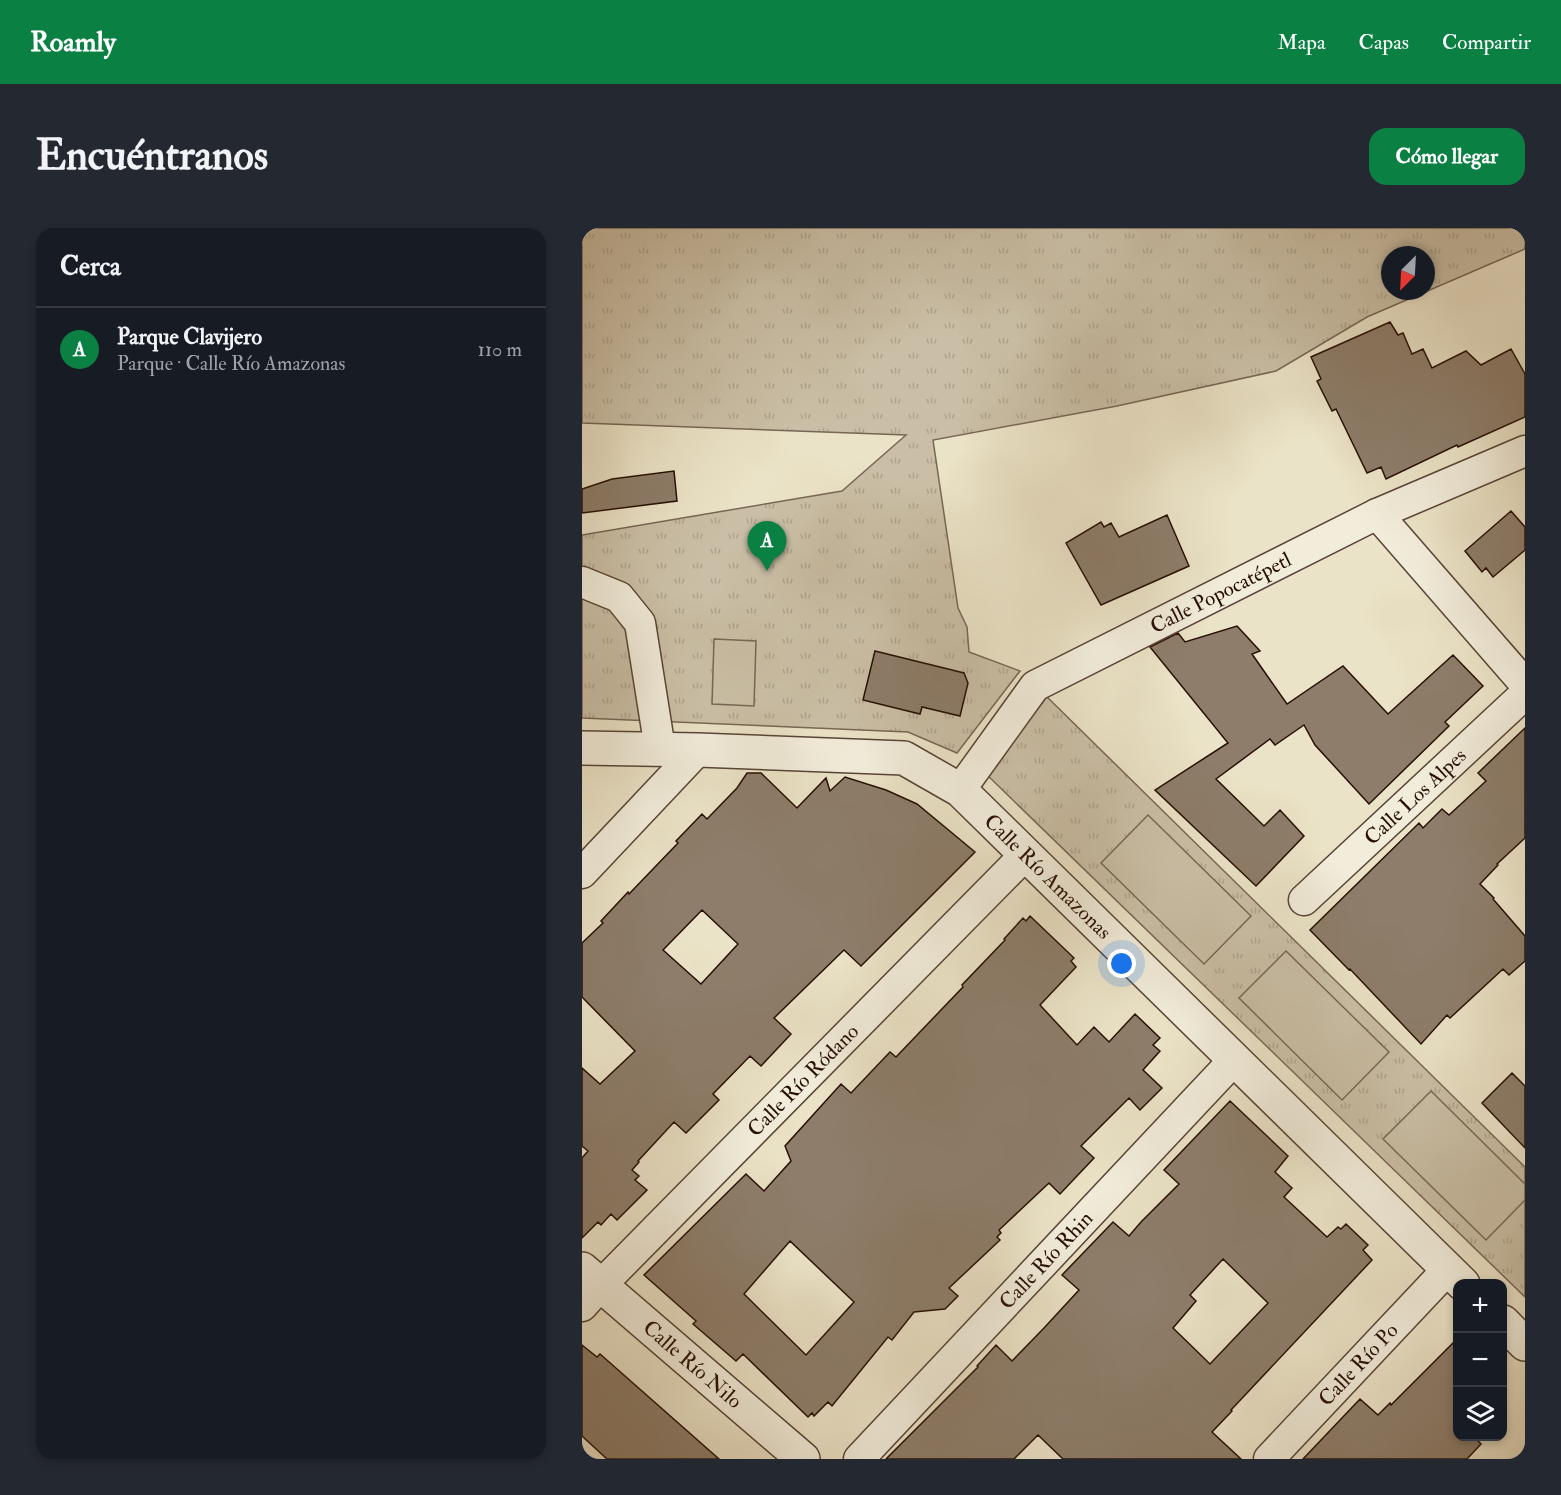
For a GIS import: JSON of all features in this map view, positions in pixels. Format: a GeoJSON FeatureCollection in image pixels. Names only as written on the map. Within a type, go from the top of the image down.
{"type":"FeatureCollection","features":[{"type":"Feature","properties":{"kind":"street","name":"Calle Popocatépetl"},"geometry":{"type":"LineString","coordinates":[[960,790],[1035,686],[1377,514],[1525,451]]}},
{"type":"Feature","properties":{"kind":"street"},"geometry":{"type":"LineString","coordinates":[[1377,514],[1525,684]]}},
{"type":"Feature","properties":{"kind":"street"},"geometry":{"type":"LineString","coordinates":[[582,582],[619,597],[640,623],[660,749]]}},
{"type":"Feature","properties":{"kind":"street","name":"Calle Los Alpes"},"geometry":{"type":"LineString","coordinates":[[1304,900],[1525,694]]}},
{"type":"Feature","properties":{"kind":"street","name":"Calle Río Amazonas"},"geometry":{"type":"LineString","coordinates":[[582,748],[904,758],[960,790],[1455,1276]]}},
{"type":"Feature","properties":{"kind":"street"},"geometry":{"type":"LineString","coordinates":[[582,873],[698,750]]}},
{"type":"Feature","properties":{"kind":"street","name":"Calle Río Ródano"},"geometry":{"type":"LineString","coordinates":[[588,1287],[1026,854]]}},
{"type":"Feature","properties":{"kind":"street","name":"Calle Río Rhin"},"geometry":{"type":"LineString","coordinates":[[859,1459],[1234,1060]]}},
{"type":"Feature","properties":{"kind":"street","name":"Calle Río Po"},"geometry":{"type":"LineString","coordinates":[[1269,1459],[1455,1276]]}},
{"type":"Feature","properties":{"kind":"street","name":"Calle Río Nilo"},"geometry":{"type":"LineString","coordinates":[[588,1287],[803,1459]]}},
{"type":"Feature","properties":{"kind":"street"},"geometry":{"type":"LineString","coordinates":[[1507,1326],[1525,1344]]}},
{"type":"Feature","properties":{"kind":"green space"},"geometry":{"type":"Polygon","coordinates":[[[582,228],[1525,228],[1525,249],[1435,288],[1435,246],[1381,246],[1381,300],[1406,300],[1367,317],[1276,371],[1117,406],[933,440],[958,608],[967,627],[969,652],[1020,671],[957,753],[908,732],[582,718],[582,535],[842,491],[906,435],[582,423],[582,228]]]}},
{"type":"Feature","properties":{"kind":"green space"},"geometry":{"type":"Polygon","coordinates":[[[714,639],[756,641],[754,706],[712,704],[714,639]]]}},
{"type":"Feature","properties":{"kind":"green space"},"geometry":{"type":"Polygon","coordinates":[[[1043,693],[1525,1167],[1525,1297],[1507,1279],[986,774],[1043,693]]]}},
{"type":"Feature","properties":{"kind":"green space"},"geometry":{"type":"Polygon","coordinates":[[[1148,815],[1251,916],[1204,964],[1101,863],[1148,815]]]}},
{"type":"Feature","properties":{"kind":"green space"},"geometry":{"type":"Polygon","coordinates":[[[1286,951],[1389,1052],[1342,1100],[1239,998],[1286,951]]]}},
{"type":"Feature","properties":{"kind":"green space"},"geometry":{"type":"Polygon","coordinates":[[[1431,1091],[1525,1184],[1525,1200],[1486,1240],[1383,1139],[1431,1091]]]}},
{"type":"Feature","properties":{"kind":"building"},"geometry":{"type":"Polygon","coordinates":[[[1390,322],[1398,335],[1403,333],[1412,354],[1423,349],[1432,368],[1466,351],[1481,365],[1511,349],[1525,374],[1525,417],[1458,447],[1457,445],[1386,479],[1381,467],[1367,473],[1336,409],[1332,411],[1317,381],[1321,379],[1311,357],[1390,322]]]}},
{"type":"Feature","properties":{"kind":"building"},"geometry":{"type":"Polygon","coordinates":[[[674,471],[677,501],[582,513],[582,489],[612,479],[674,471]]]}},
{"type":"Feature","properties":{"kind":"building"},"geometry":{"type":"Polygon","coordinates":[[[1511,511],[1525,527],[1525,550],[1493,577],[1486,568],[1482,572],[1465,551],[1511,511]]]}},
{"type":"Feature","properties":{"kind":"building"},"geometry":{"type":"Polygon","coordinates":[[[1167,515],[1189,566],[1101,605],[1066,543],[1101,522],[1104,527],[1111,523],[1119,537],[1167,515]]]}},
{"type":"Feature","properties":{"kind":"building"},"geometry":{"type":"Polygon","coordinates":[[[1237,626],[1260,651],[1252,654],[1287,704],[1343,666],[1388,714],[1453,655],[1483,686],[1445,722],[1449,726],[1369,804],[1315,745],[1304,725],[1275,745],[1270,739],[1216,779],[1264,826],[1280,810],[1304,836],[1256,886],[1155,790],[1228,743],[1150,647],[1178,633],[1185,642],[1237,626]]]}},
{"type":"Feature","properties":{"kind":"building"},"geometry":{"type":"Polygon","coordinates":[[[875,651],[964,673],[968,683],[960,716],[922,707],[920,714],[863,700],[875,651]]]}},
{"type":"Feature","properties":{"kind":"building"},"geometry":{"type":"Polygon","coordinates":[[[1525,728],[1525,838],[1497,864],[1480,884],[1525,936],[1525,961],[1509,975],[1503,969],[1450,1018],[1447,1015],[1421,1044],[1310,930],[1419,823],[1423,828],[1442,809],[1449,815],[1486,781],[1478,773],[1525,728]]]}},
{"type":"Feature","properties":{"kind":"building"},"geometry":{"type":"Polygon","coordinates":[[[747,773],[761,773],[797,808],[826,778],[830,791],[845,777],[886,790],[917,804],[975,852],[861,966],[844,950],[774,1018],[791,1034],[761,1066],[750,1056],[713,1094],[719,1100],[686,1133],[674,1122],[632,1170],[639,1176],[635,1180],[647,1190],[617,1220],[611,1214],[601,1225],[598,1222],[582,1238],[582,1158],[588,1151],[582,1146],[582,1068],[600,1084],[635,1051],[582,997],[582,943],[603,923],[601,921],[628,892],[629,894],[678,843],[676,841],[702,814],[707,819],[737,788],[747,773]],[[702,910],[663,950],[701,984],[738,944],[702,910]]]}},
{"type":"Feature","properties":{"kind":"building"},"geometry":{"type":"Polygon","coordinates":[[[1030,916],[1074,958],[1071,961],[1076,967],[1040,1005],[1077,1045],[1094,1027],[1109,1042],[1135,1014],[1160,1038],[1153,1045],[1160,1051],[1143,1070],[1162,1088],[1140,1110],[1129,1098],[1081,1146],[1094,1158],[1060,1194],[1049,1183],[999,1230],[1001,1233],[997,1237],[1000,1240],[949,1288],[958,1296],[945,1309],[914,1312],[892,1340],[888,1337],[832,1406],[828,1402],[814,1416],[812,1413],[808,1417],[743,1354],[736,1361],[693,1324],[696,1321],[644,1275],[746,1174],[764,1191],[791,1161],[785,1146],[841,1084],[851,1093],[890,1052],[896,1057],[963,987],[962,985],[1023,918],[1026,921],[1030,916]],[[790,1241],[744,1294],[806,1355],[854,1302],[790,1241]]]}},
{"type":"Feature","properties":{"kind":"building"},"geometry":{"type":"Polygon","coordinates":[[[1512,1073],[1525,1086],[1525,1148],[1482,1103],[1512,1073]]]}},
{"type":"Feature","properties":{"kind":"building"},"geometry":{"type":"Polygon","coordinates":[[[1230,1101],[1288,1156],[1275,1172],[1292,1188],[1284,1197],[1327,1237],[1338,1227],[1341,1229],[1346,1224],[1368,1245],[1363,1250],[1372,1260],[1212,1432],[1241,1459],[1063,1459],[1038,1435],[1014,1459],[886,1459],[978,1367],[996,1345],[1012,1361],[1044,1328],[1079,1290],[1062,1275],[1113,1222],[1129,1236],[1179,1184],[1164,1170],[1230,1101]],[[1223,1259],[1190,1295],[1196,1301],[1173,1328],[1210,1364],[1268,1303],[1223,1259]]]}},
{"type":"Feature","properties":{"kind":"building"},"geometry":{"type":"Polygon","coordinates":[[[1453,1343],[1453,1441],[1478,1441],[1481,1444],[1467,1459],[1303,1459],[1360,1399],[1378,1415],[1390,1403],[1391,1405],[1453,1343]]]}},
{"type":"Feature","properties":{"kind":"building"},"geometry":{"type":"Polygon","coordinates":[[[582,1345],[597,1357],[600,1354],[719,1459],[607,1459],[582,1436],[582,1345]]]}},
{"type":"Feature","properties":{"kind":"place","name":"Parque Clavijero"},"geometry":{"type":"Point","coordinates":[767,571]}}]}
